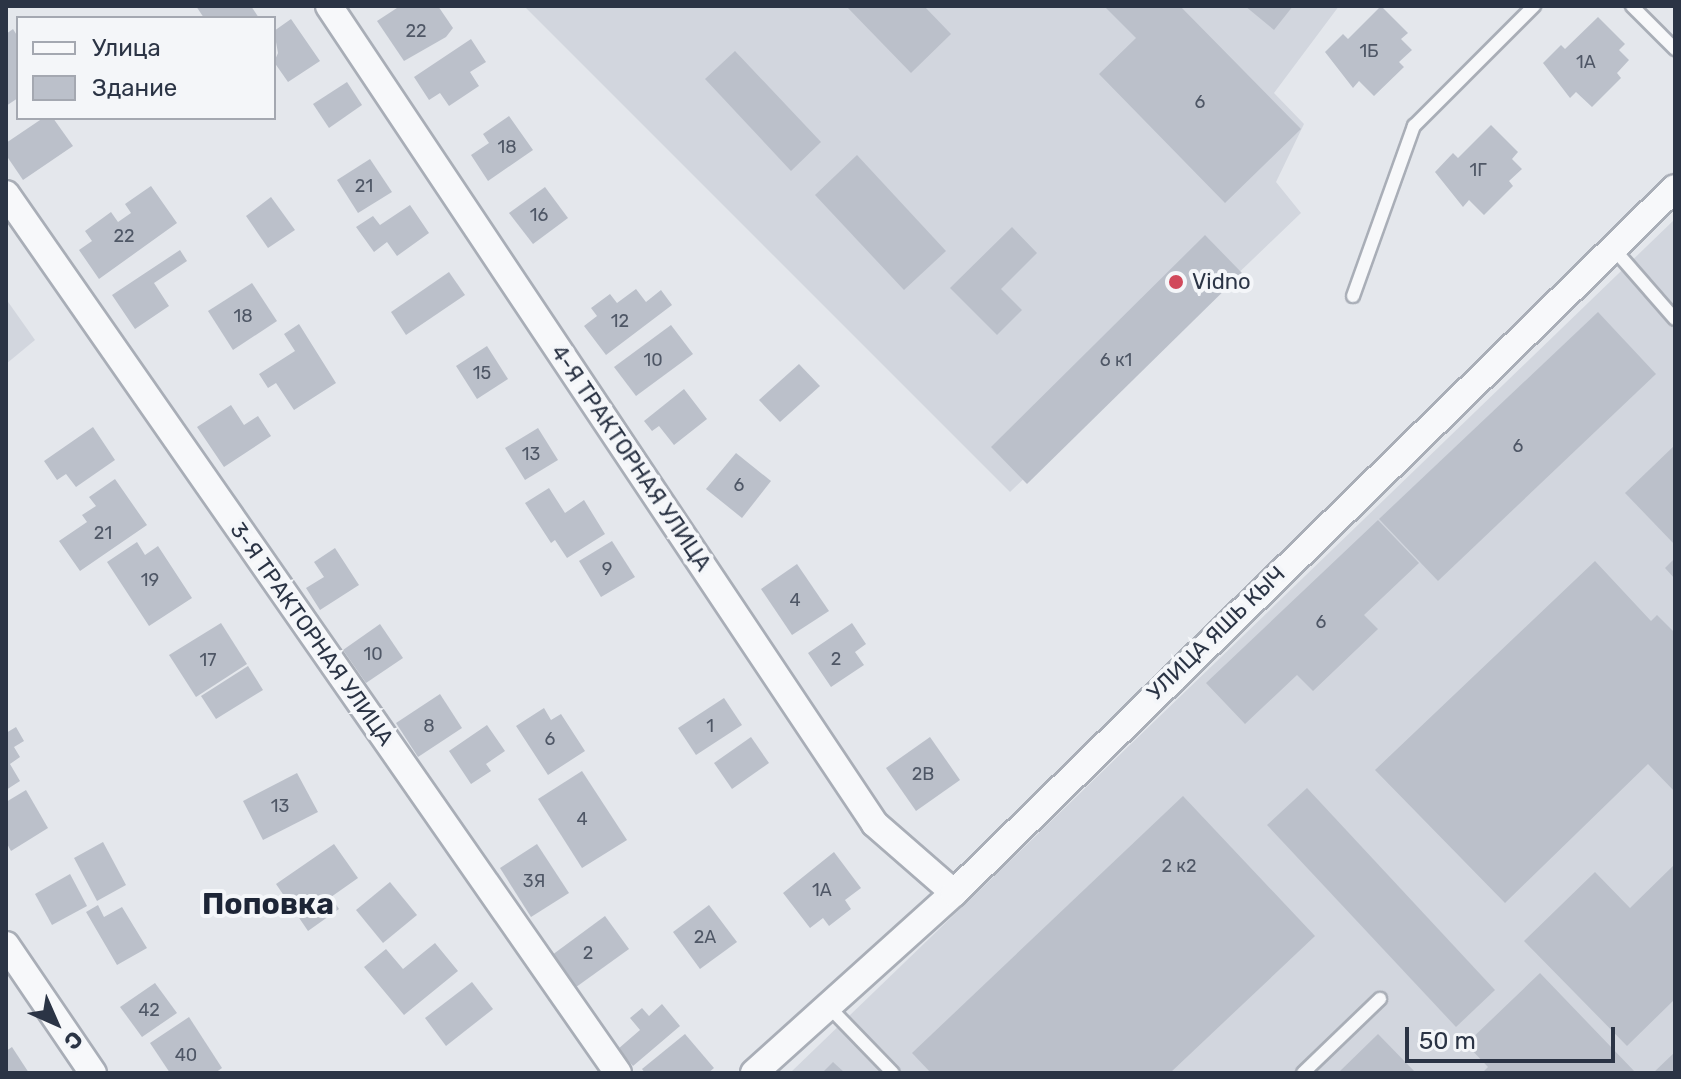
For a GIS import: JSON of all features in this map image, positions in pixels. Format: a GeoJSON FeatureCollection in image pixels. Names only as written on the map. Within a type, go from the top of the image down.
{"type":"FeatureCollection","features":[{"type":"Feature","properties":{"kind":"street","name":"4-Я ТРАКТОРНАЯ УЛИЦА"},"geometry":{"type":"LineString","coordinates":[[329,6],[875,824],[954,893]]}},
{"type":"Feature","properties":{"kind":"street","name":"УЛИЦА ЯШЬ КЫЧ"},"geometry":{"type":"LineString","coordinates":[[754,1073],[826,1004],[954,893],[1675,188]]}},
{"type":"Feature","properties":{"kind":"street","name":"3-Я ТРАКТОРНАЯ УЛИЦА"},"geometry":{"type":"LineString","coordinates":[[6,194],[618,1073]]}},
{"type":"Feature","properties":{"kind":"street"},"geometry":{"type":"LineString","coordinates":[[6,945],[93,1073]]}},
{"type":"Feature","properties":{"kind":"lane"},"geometry":{"type":"LineString","coordinates":[[1353,296],[1414,126],[1534,6]]}},
{"type":"Feature","properties":{"kind":"lane"},"geometry":{"type":"LineString","coordinates":[[1632,6],[1675,49]]}},
{"type":"Feature","properties":{"kind":"lane"},"geometry":{"type":"LineString","coordinates":[[1613,248],[1675,319]]}},
{"type":"Feature","properties":{"kind":"lane"},"geometry":{"type":"LineString","coordinates":[[1303,1073],[1380,999]]}},
{"type":"Feature","properties":{"kind":"lane"},"geometry":{"type":"LineString","coordinates":[[826,1004],[893,1073]]}},
{"type":"Feature","properties":{"kind":"shaded area"},"geometry":{"type":"Polygon","coordinates":[[[524,6],[1339,6],[1274,93],[1304,124],[1276,182],[1301,213],[1010,492],[524,6]]]}},
{"type":"Feature","properties":{"kind":"shaded area"},"geometry":{"type":"Polygon","coordinates":[[[1675,219],[1675,1073],[790,1073],[1675,219]]]}},
{"type":"Feature","properties":{"kind":"shaded area"},"geometry":{"type":"Polygon","coordinates":[[[6,299],[35,340],[6,364],[6,299]]]}},
{"type":"Feature","properties":{"kind":"building"},"geometry":{"type":"Polygon","coordinates":[[[196,6],[251,6],[258,16],[203,16],[196,6]]]}},
{"type":"Feature","properties":{"kind":"building"},"geometry":{"type":"Polygon","coordinates":[[[400,6],[438,6],[453,28],[446,37],[404,61],[377,21],[400,6]]]}},
{"type":"Feature","properties":{"kind":"building"},"geometry":{"type":"Polygon","coordinates":[[[846,6],[924,6],[951,34],[911,73],[846,6]]]}},
{"type":"Feature","properties":{"kind":"building"},"geometry":{"type":"Polygon","coordinates":[[[1104,6],[1180,6],[1301,129],[1225,203],[1099,74],[1136,38],[1104,6]]]}},
{"type":"Feature","properties":{"kind":"building"},"geometry":{"type":"Polygon","coordinates":[[[1245,6],[1293,6],[1274,30],[1245,6]]]}},
{"type":"Feature","properties":{"kind":"building"},"geometry":{"type":"Polygon","coordinates":[[[1381,6],[1408,33],[1401,39],[1412,50],[1399,62],[1404,67],[1374,96],[1359,81],[1353,88],[1325,52],[1343,34],[1348,39],[1381,6]]]}},
{"type":"Feature","properties":{"kind":"building"},"geometry":{"type":"Polygon","coordinates":[[[1598,17],[1625,44],[1619,50],[1629,60],[1617,73],[1621,78],[1592,107],[1576,92],[1570,98],[1543,63],[1561,45],[1565,49],[1598,17]]]}},
{"type":"Feature","properties":{"kind":"building"},"geometry":{"type":"Polygon","coordinates":[[[291,19],[320,61],[288,82],[276,65],[276,30],[291,19]]]}},
{"type":"Feature","properties":{"kind":"building"},"geometry":{"type":"Polygon","coordinates":[[[13,29],[16,34],[16,99],[6,106],[6,34],[13,29]]]}},
{"type":"Feature","properties":{"kind":"building"},"geometry":{"type":"Polygon","coordinates":[[[471,39],[486,62],[470,72],[479,86],[449,106],[440,93],[429,100],[414,77],[471,39]]]}},
{"type":"Feature","properties":{"kind":"building"},"geometry":{"type":"Polygon","coordinates":[[[735,51],[821,142],[791,171],[705,79],[735,51]]]}},
{"type":"Feature","properties":{"kind":"building"},"geometry":{"type":"Polygon","coordinates":[[[347,82],[362,105],[329,128],[313,104],[347,82]]]}},
{"type":"Feature","properties":{"kind":"building"},"geometry":{"type":"Polygon","coordinates":[[[509,116],[533,150],[488,181],[471,155],[489,143],[483,134],[509,116]]]}},
{"type":"Feature","properties":{"kind":"building"},"geometry":{"type":"Polygon","coordinates":[[[40,120],[54,120],[73,146],[23,180],[6,155],[6,143],[40,120]]]}},
{"type":"Feature","properties":{"kind":"building"},"geometry":{"type":"Polygon","coordinates":[[[1491,125],[1518,152],[1512,159],[1522,169],[1509,181],[1513,186],[1484,215],[1469,200],[1463,207],[1435,172],[1453,153],[1458,158],[1491,125]]]}},
{"type":"Feature","properties":{"kind":"building"},"geometry":{"type":"Polygon","coordinates":[[[857,155],[946,251],[904,290],[815,195],[857,155]]]}},
{"type":"Feature","properties":{"kind":"building"},"geometry":{"type":"Polygon","coordinates":[[[370,159],[392,192],[358,213],[337,180],[370,159]]]}},
{"type":"Feature","properties":{"kind":"building"},"geometry":{"type":"Polygon","coordinates":[[[151,186],[177,223],[99,279],[79,250],[92,241],[85,231],[111,212],[118,222],[131,213],[125,204],[151,186]]]}},
{"type":"Feature","properties":{"kind":"building"},"geometry":{"type":"Polygon","coordinates":[[[545,187],[568,218],[533,244],[509,213],[545,187]]]}},
{"type":"Feature","properties":{"kind":"building"},"geometry":{"type":"Polygon","coordinates":[[[271,197],[295,230],[268,248],[246,216],[271,197]]]}},
{"type":"Feature","properties":{"kind":"building"},"geometry":{"type":"Polygon","coordinates":[[[410,205],[429,233],[397,256],[387,242],[374,252],[356,227],[373,216],[380,225],[410,205]]]}},
{"type":"Feature","properties":{"kind":"building"},"geometry":{"type":"Polygon","coordinates":[[[1012,227],[1037,253],[1001,289],[1022,310],[997,335],[950,288],[1012,227]]]}},
{"type":"Feature","properties":{"kind":"building"},"geometry":{"type":"Polygon","coordinates":[[[1205,235],[1242,273],[1027,484],[991,447],[1205,235]]]}},
{"type":"Feature","properties":{"kind":"building"},"geometry":{"type":"Polygon","coordinates":[[[180,250],[187,261],[154,283],[169,306],[135,329],[112,295],[180,250]]]}},
{"type":"Feature","properties":{"kind":"building"},"geometry":{"type":"Polygon","coordinates":[[[449,272],[465,295],[406,335],[391,312],[449,272]]]}},
{"type":"Feature","properties":{"kind":"building"},"geometry":{"type":"Polygon","coordinates":[[[252,283],[277,321],[233,350],[208,311],[252,283]]]}},
{"type":"Feature","properties":{"kind":"building"},"geometry":{"type":"Polygon","coordinates":[[[636,289],[646,302],[661,290],[672,305],[606,355],[584,326],[597,316],[591,308],[610,294],[617,303],[636,289]]]}},
{"type":"Feature","properties":{"kind":"building"},"geometry":{"type":"Polygon","coordinates":[[[1598,312],[1656,374],[1438,581],[1379,519],[1598,312]]]}},
{"type":"Feature","properties":{"kind":"building"},"geometry":{"type":"Polygon","coordinates":[[[299,324],[336,383],[294,410],[276,383],[268,388],[259,374],[295,351],[284,334],[299,324]]]}},
{"type":"Feature","properties":{"kind":"building"},"geometry":{"type":"Polygon","coordinates":[[[671,325],[693,354],[636,396],[614,367],[671,325]]]}},
{"type":"Feature","properties":{"kind":"building"},"geometry":{"type":"Polygon","coordinates":[[[487,346],[508,379],[477,399],[456,366],[487,346]]]}},
{"type":"Feature","properties":{"kind":"building"},"geometry":{"type":"Polygon","coordinates":[[[799,364],[820,386],[780,422],[759,400],[799,364]]]}},
{"type":"Feature","properties":{"kind":"building"},"geometry":{"type":"Polygon","coordinates":[[[684,389],[707,419],[674,445],[659,426],[652,431],[644,421],[684,389]]]}},
{"type":"Feature","properties":{"kind":"building"},"geometry":{"type":"Polygon","coordinates":[[[231,405],[244,425],[258,416],[271,436],[224,467],[197,427],[231,405]]]}},
{"type":"Feature","properties":{"kind":"building"},"geometry":{"type":"Polygon","coordinates":[[[93,427],[115,460],[76,487],[66,474],[57,480],[44,461],[93,427]]]}},
{"type":"Feature","properties":{"kind":"building"},"geometry":{"type":"Polygon","coordinates":[[[538,428],[558,460],[525,480],[505,448],[538,428]]]}},
{"type":"Feature","properties":{"kind":"building"},"geometry":{"type":"Polygon","coordinates":[[[1675,445],[1675,545],[1625,493],[1675,445]]]}},
{"type":"Feature","properties":{"kind":"building"},"geometry":{"type":"Polygon","coordinates":[[[736,453],[771,481],[742,518],[706,489],[736,453]]]}},
{"type":"Feature","properties":{"kind":"building"},"geometry":{"type":"Polygon","coordinates":[[[115,479],[147,525],[80,571],[59,541],[87,522],[82,515],[96,506],[89,497],[115,479]]]}},
{"type":"Feature","properties":{"kind":"building"},"geometry":{"type":"Polygon","coordinates":[[[549,488],[565,513],[584,500],[605,534],[567,558],[555,540],[551,543],[525,503],[549,488]]]}},
{"type":"Feature","properties":{"kind":"building"},"geometry":{"type":"Polygon","coordinates":[[[1378,520],[1419,563],[1364,615],[1378,629],[1313,691],[1297,675],[1245,724],[1206,683],[1378,520]]]}},
{"type":"Feature","properties":{"kind":"building"},"geometry":{"type":"Polygon","coordinates":[[[612,541],[635,577],[601,597],[579,561],[612,541]]]}},
{"type":"Feature","properties":{"kind":"building"},"geometry":{"type":"Polygon","coordinates":[[[137,542],[145,555],[158,546],[192,598],[149,626],[107,562],[137,542]]]}},
{"type":"Feature","properties":{"kind":"building"},"geometry":{"type":"Polygon","coordinates":[[[335,548],[359,585],[320,610],[306,588],[324,577],[314,562],[335,548]]]}},
{"type":"Feature","properties":{"kind":"building"},"geometry":{"type":"Polygon","coordinates":[[[1675,558],[1675,579],[1665,568],[1675,558]]]}},
{"type":"Feature","properties":{"kind":"building"},"geometry":{"type":"Polygon","coordinates":[[[1595,561],[1651,621],[1657,615],[1675,633],[1675,792],[1648,764],[1505,903],[1375,770],[1595,561]]]}},
{"type":"Feature","properties":{"kind":"building"},"geometry":{"type":"Polygon","coordinates":[[[797,564],[829,611],[792,635],[761,589],[797,564]]]}},
{"type":"Feature","properties":{"kind":"building"},"geometry":{"type":"Polygon","coordinates":[[[221,623],[247,664],[196,697],[169,655],[221,623]]]}},
{"type":"Feature","properties":{"kind":"building"},"geometry":{"type":"Polygon","coordinates":[[[852,623],[866,644],[855,652],[864,665],[831,687],[808,653],[852,623]]]}},
{"type":"Feature","properties":{"kind":"building"},"geometry":{"type":"Polygon","coordinates":[[[380,624],[403,658],[366,683],[343,650],[380,624]]]}},
{"type":"Feature","properties":{"kind":"building"},"geometry":{"type":"Polygon","coordinates":[[[248,666],[263,690],[216,719],[201,696],[248,666]]]}},
{"type":"Feature","properties":{"kind":"building"},"geometry":{"type":"Polygon","coordinates":[[[440,694],[462,728],[418,757],[396,723],[440,694]]]}},
{"type":"Feature","properties":{"kind":"building"},"geometry":{"type":"Polygon","coordinates":[[[724,698],[742,725],[696,755],[678,728],[724,698]]]}},
{"type":"Feature","properties":{"kind":"building"},"geometry":{"type":"Polygon","coordinates":[[[544,708],[551,720],[561,714],[585,751],[548,775],[516,726],[544,708]]]}},
{"type":"Feature","properties":{"kind":"building"},"geometry":{"type":"Polygon","coordinates":[[[487,725],[505,751],[486,764],[491,771],[471,784],[449,751],[487,725]]]}},
{"type":"Feature","properties":{"kind":"building"},"geometry":{"type":"Polygon","coordinates":[[[16,727],[24,741],[14,747],[20,757],[10,764],[20,781],[6,790],[6,733],[16,727]]]}},
{"type":"Feature","properties":{"kind":"building"},"geometry":{"type":"Polygon","coordinates":[[[751,737],[769,763],[732,789],[714,763],[751,737]]]}},
{"type":"Feature","properties":{"kind":"building"},"geometry":{"type":"Polygon","coordinates":[[[930,737],[960,780],[916,811],[886,768],[930,737]]]}},
{"type":"Feature","properties":{"kind":"building"},"geometry":{"type":"Polygon","coordinates":[[[582,771],[627,840],[582,868],[538,799],[582,771]]]}},
{"type":"Feature","properties":{"kind":"building"},"geometry":{"type":"Polygon","coordinates":[[[297,773],[318,812],[263,840],[243,801],[297,773]]]}},
{"type":"Feature","properties":{"kind":"building"},"geometry":{"type":"Polygon","coordinates":[[[1307,788],[1495,990],[1456,1027],[1267,825],[1307,788]]]}},
{"type":"Feature","properties":{"kind":"building"},"geometry":{"type":"Polygon","coordinates":[[[26,790],[48,828],[11,851],[6,842],[6,802],[26,790]]]}},
{"type":"Feature","properties":{"kind":"building"},"geometry":{"type":"Polygon","coordinates":[[[1183,796],[1315,936],[1170,1073],[931,1073],[912,1053],[1183,796]]]}},
{"type":"Feature","properties":{"kind":"building"},"geometry":{"type":"Polygon","coordinates":[[[103,842],[126,885],[97,901],[74,858],[103,842]]]}},
{"type":"Feature","properties":{"kind":"building"},"geometry":{"type":"Polygon","coordinates":[[[334,844],[358,878],[331,897],[339,909],[308,931],[276,884],[334,844]]]}},
{"type":"Feature","properties":{"kind":"building"},"geometry":{"type":"Polygon","coordinates":[[[537,844],[569,893],[531,917],[500,868],[537,844]]]}},
{"type":"Feature","properties":{"kind":"building"},"geometry":{"type":"Polygon","coordinates":[[[834,852],[861,888],[845,900],[851,909],[829,926],[823,918],[810,928],[783,893],[834,852]]]}},
{"type":"Feature","properties":{"kind":"building"},"geometry":{"type":"Polygon","coordinates":[[[1675,864],[1675,999],[1627,1046],[1524,941],[1595,872],[1630,908],[1675,864]]]}},
{"type":"Feature","properties":{"kind":"building"},"geometry":{"type":"Polygon","coordinates":[[[70,874],[87,906],[52,925],[35,894],[70,874]]]}},
{"type":"Feature","properties":{"kind":"building"},"geometry":{"type":"Polygon","coordinates":[[[390,882],[417,915],[383,943],[356,910],[390,882]]]}},
{"type":"Feature","properties":{"kind":"building"},"geometry":{"type":"Polygon","coordinates":[[[98,905],[104,917],[122,907],[147,948],[117,965],[86,912],[98,905]]]}},
{"type":"Feature","properties":{"kind":"building"},"geometry":{"type":"Polygon","coordinates":[[[709,905],[737,942],[700,969],[673,932],[709,905]]]}},
{"type":"Feature","properties":{"kind":"building"},"geometry":{"type":"Polygon","coordinates":[[[605,916],[629,949],[572,990],[548,958],[605,916]]]}},
{"type":"Feature","properties":{"kind":"building"},"geometry":{"type":"Polygon","coordinates":[[[435,943],[458,971],[404,1015],[364,967],[386,949],[403,969],[435,943]]]}},
{"type":"Feature","properties":{"kind":"building"},"geometry":{"type":"Polygon","coordinates":[[[1540,973],[1636,1073],[1482,1073],[1488,1067],[1466,1044],[1540,973]]]}},
{"type":"Feature","properties":{"kind":"building"},"geometry":{"type":"Polygon","coordinates":[[[472,982],[493,1009],[446,1046],[425,1018],[472,982]]]}},
{"type":"Feature","properties":{"kind":"building"},"geometry":{"type":"Polygon","coordinates":[[[155,983],[177,1013],[142,1037],[120,1007],[155,983]]]}},
{"type":"Feature","properties":{"kind":"building"},"geometry":{"type":"Polygon","coordinates":[[[662,1004],[680,1026],[633,1066],[618,1049],[640,1030],[630,1018],[642,1008],[649,1016],[662,1004]]]}},
{"type":"Feature","properties":{"kind":"building"},"geometry":{"type":"Polygon","coordinates":[[[189,1017],[222,1068],[215,1073],[170,1073],[150,1043],[189,1017]]]}},
{"type":"Feature","properties":{"kind":"building"},"geometry":{"type":"Polygon","coordinates":[[[685,1034],[714,1068],[708,1073],[645,1073],[642,1069],[685,1034]]]}},
{"type":"Feature","properties":{"kind":"building"},"geometry":{"type":"Polygon","coordinates":[[[1378,1034],[1416,1073],[1338,1073],[1378,1034]]]}},
{"type":"Feature","properties":{"kind":"building"},"geometry":{"type":"Polygon","coordinates":[[[12,1047],[29,1073],[6,1073],[6,1051],[12,1047]]]}},
{"type":"Feature","properties":{"kind":"building"},"geometry":{"type":"Polygon","coordinates":[[[1675,1052],[1675,1073],[1653,1073],[1675,1052]]]}},
{"type":"Feature","properties":{"kind":"building"},"geometry":{"type":"Polygon","coordinates":[[[833,1062],[845,1073],[822,1073],[833,1062]]]}},
{"type":"Feature","properties":{"kind":"place","name":"Vidno"},"geometry":{"type":"Point","coordinates":[1176,282]}},
{"type":"Feature","properties":{"kind":"district","name":"Поповка"},"geometry":{"type":"Point","coordinates":[268,904]}}]}
